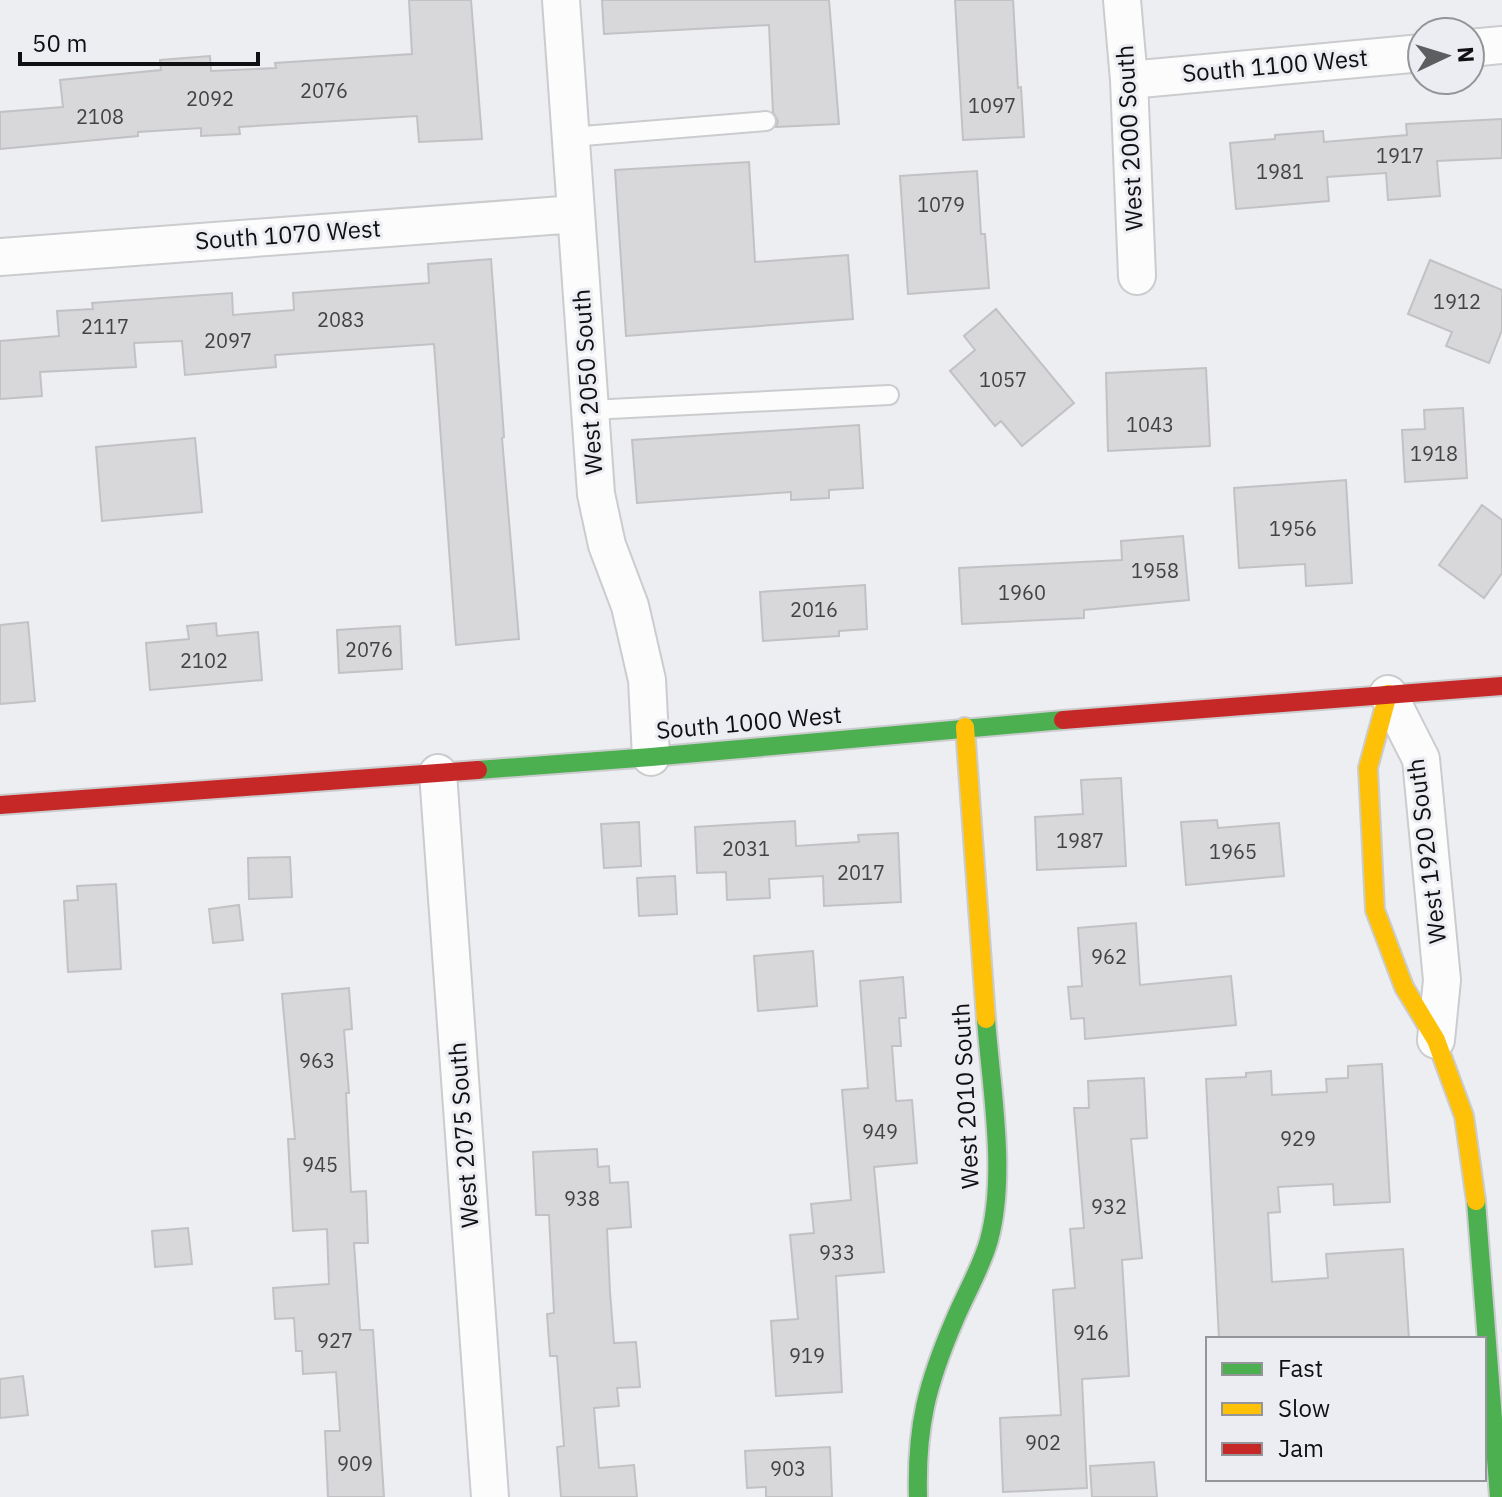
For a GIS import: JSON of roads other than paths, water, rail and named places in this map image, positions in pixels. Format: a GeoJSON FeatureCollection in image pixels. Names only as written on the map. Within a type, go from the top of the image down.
{"type":"FeatureCollection","features":[{"type":"Feature","properties":{"kind":"street","name":"West 2050 South"},"geometry":{"type":"LineString","coordinates":[[561,0],[596,494],[607,545],[630,606],[647,680],[651,757]]}},
{"type":"Feature","properties":{"kind":"street","name":"West 2000 South"},"geometry":{"type":"LineString","coordinates":[[1122,0],[1129,80],[1137,276]]}},
{"type":"Feature","properties":{"kind":"street","name":"South 1100 West"},"geometry":{"type":"LineString","coordinates":[[1129,80],[1406,54]]}},
{"type":"Feature","properties":{"kind":"street","name":"South 1070 West"},"geometry":{"type":"LineString","coordinates":[[0,257],[576,214]]}},
{"type":"Feature","properties":{"kind":"street","name":"South 1000 West"},"geometry":{"type":"LineString","coordinates":[[0,805],[651,757],[965,727],[1502,686]]}},
{"type":"Feature","properties":{"kind":"street","name":"West 1920 South"},"geometry":{"type":"LineString","coordinates":[[1388,694],[1421,759],[1442,980],[1436,1040]]}},
{"type":"Feature","properties":{"kind":"street","name":"West 1920 South"},"geometry":{"type":"LineString","coordinates":[[1388,694],[1368,768],[1375,910],[1404,987],[1436,1040],[1464,1116],[1495,1340],[1499,1497]]}},
{"type":"Feature","properties":{"kind":"street","name":"West 2010 South"},"geometry":{"type":"LineString","coordinates":[[918,1497],[917,1451],[924,1401],[950,1330],[989,1241],[998,1183],[965,727]]}},
{"type":"Feature","properties":{"kind":"street","name":"West 2075 South"},"geometry":{"type":"LineString","coordinates":[[438,773],[490,1497]]}},
{"type":"Feature","properties":{"kind":"lane"},"geometry":{"type":"LineString","coordinates":[[571,137],[766,121]]}},
{"type":"Feature","properties":{"kind":"lane"},"geometry":{"type":"LineString","coordinates":[[590,410],[889,395]]}}]}
